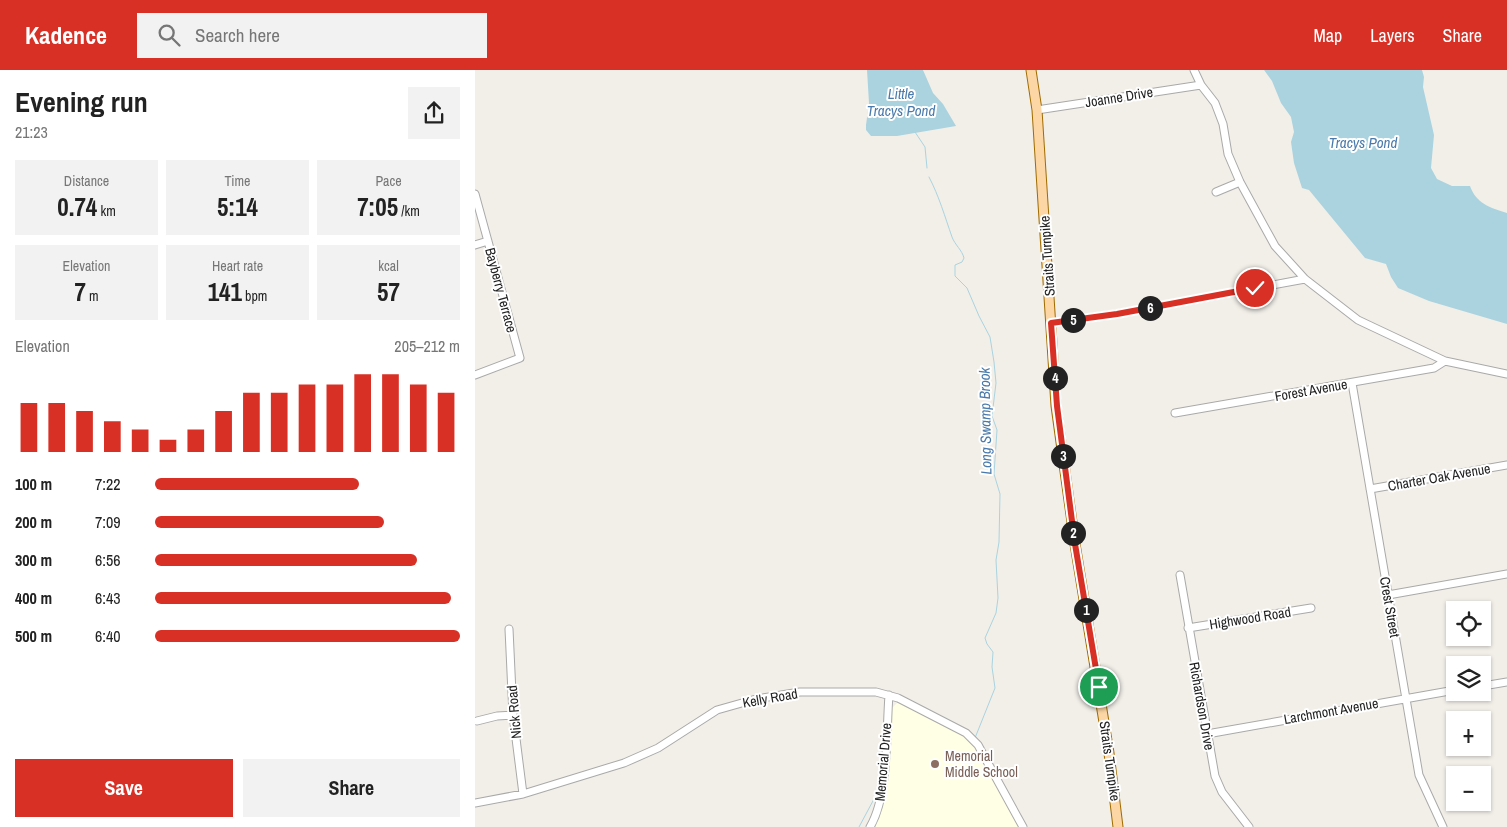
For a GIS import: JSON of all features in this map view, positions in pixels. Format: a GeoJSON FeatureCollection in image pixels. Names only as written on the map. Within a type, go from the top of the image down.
{"type":"FeatureCollection","features":[{"type":"Feature","properties":{"kind":"main road","name":"Straits Turnpike"},"geometry":{"type":"LineString","coordinates":[[1031,70],[1037,110],[1057,406],[1070,505],[1119,827]]}},
{"type":"Feature","properties":{"kind":"street"},"geometry":{"type":"LineString","coordinates":[[1194,70],[1218,110],[1223,124],[1228,154],[1240,182],[1275,246],[1305,278],[1358,320],[1445,361],[1507,374]]}},
{"type":"Feature","properties":{"kind":"street","name":"Joanne Drive"},"geometry":{"type":"LineString","coordinates":[[1037,110],[1201,84]]}},
{"type":"Feature","properties":{"kind":"street"},"geometry":{"type":"LineString","coordinates":[[1216,192],[1240,182]]}},
{"type":"Feature","properties":{"kind":"street","name":"Bayberry Terrace"},"geometry":{"type":"LineString","coordinates":[[475,194],[519,358],[475,375]]}},
{"type":"Feature","properties":{"kind":"street"},"geometry":{"type":"LineString","coordinates":[[475,245],[488,241]]}},
{"type":"Feature","properties":{"kind":"street"},"geometry":{"type":"LineString","coordinates":[[1051,323],[1117,314],[1305,278]]}},
{"type":"Feature","properties":{"kind":"street","name":"Forest Avenue"},"geometry":{"type":"LineString","coordinates":[[1175,413],[1351,384],[1434,368],[1445,361]]}},
{"type":"Feature","properties":{"kind":"street","name":"Crest Street"},"geometry":{"type":"LineString","coordinates":[[1351,384],[1419,776],[1443,827]]}},
{"type":"Feature","properties":{"kind":"street","name":"Charter Oak Avenue"},"geometry":{"type":"LineString","coordinates":[[1370,489],[1507,466]]}},
{"type":"Feature","properties":{"kind":"street"},"geometry":{"type":"LineString","coordinates":[[1388,595],[1507,574]]}},
{"type":"Feature","properties":{"kind":"street","name":"Richardson Drive"},"geometry":{"type":"LineString","coordinates":[[1180,575],[1215,776],[1222,792],[1249,827]]}},
{"type":"Feature","properties":{"kind":"street","name":"Highwood Road"},"geometry":{"type":"LineString","coordinates":[[1188,628],[1311,608]]}},
{"type":"Feature","properties":{"kind":"street","name":"Nick Road"},"geometry":{"type":"LineString","coordinates":[[509,629],[513,715],[523,794]]}},
{"type":"Feature","properties":{"kind":"street"},"geometry":{"type":"LineString","coordinates":[[1491,685],[1507,682]]}},
{"type":"Feature","properties":{"kind":"street","name":"Larchmont Avenue"},"geometry":{"type":"LineString","coordinates":[[1207,734],[1446,691]]}},
{"type":"Feature","properties":{"kind":"street","name":"Kelly Road"},"geometry":{"type":"LineString","coordinates":[[475,803],[523,794],[624,763],[658,748],[717,710],[756,699],[800,692],[858,692],[889,695],[959,730],[972,739],[978,745],[1023,827]]}},
{"type":"Feature","properties":{"kind":"street","name":"Memorial Drive"},"geometry":{"type":"LineString","coordinates":[[870,827],[881,799],[889,695]]}},
{"type":"Feature","properties":{"kind":"street"},"geometry":{"type":"LineString","coordinates":[[477,721],[497,716],[513,715]]}},
{"type":"Feature","properties":{"kind":"shaded area","name":"Memorial Middle School"},"geometry":{"type":"Polygon","coordinates":[[[897,703],[901,703],[953,730],[974,746],[1019,827],[874,827],[884,801],[891,709],[897,703]]]}},
{"type":"Feature","properties":{"kind":"water","name":"Little Tracys Pond"},"geometry":{"type":"Polygon","coordinates":[[[867,70],[923,70],[933,93],[943,104],[956,126],[897,136],[871,136],[866,130],[869,103],[867,70]]]}},
{"type":"Feature","properties":{"kind":"water","name":"Tracys Pond"},"geometry":{"type":"Polygon","coordinates":[[[1264,70],[1422,70],[1424,77],[1423,87],[1434,135],[1431,168],[1437,179],[1452,186],[1470,186],[1476,197],[1484,204],[1507,213],[1507,324],[1429,301],[1398,288],[1386,264],[1365,258],[1309,190],[1302,188],[1294,163],[1291,142],[1294,132],[1291,117],[1281,103],[1272,81],[1264,70]]]}},
{"type":"Feature","properties":{"kind":"waterway","name":"Long Swamp Brook"},"geometry":{"type":"LineString","coordinates":[[915,132],[925,147],[927,168]]}},
{"type":"Feature","properties":{"kind":"waterway","name":"Long Swamp Brook"},"geometry":{"type":"LineString","coordinates":[[929,177],[952,237],[964,258],[962,262],[955,265],[955,276],[967,288],[990,337],[996,383],[992,416],[997,430],[994,474],[1000,494],[999,542],[996,560],[998,598],[996,613],[985,638],[993,652],[992,667],[995,688],[975,738]]}},
{"type":"Feature","properties":{"kind":"waterway","name":"Long Swamp Brook"},"geometry":{"type":"LineString","coordinates":[[859,827],[874,799]]}},
{"type":"Feature","properties":{"kind":"place","name":"Memorial Middle School"},"geometry":{"type":"Point","coordinates":[935,764]}},
{"type":"Feature","properties":{"kind":"route"},"geometry":{"type":"LineString","coordinates":[[1099,687],[1075,544],[1057,406],[1051,323],[1117,314],[1255,288]]}}]}
